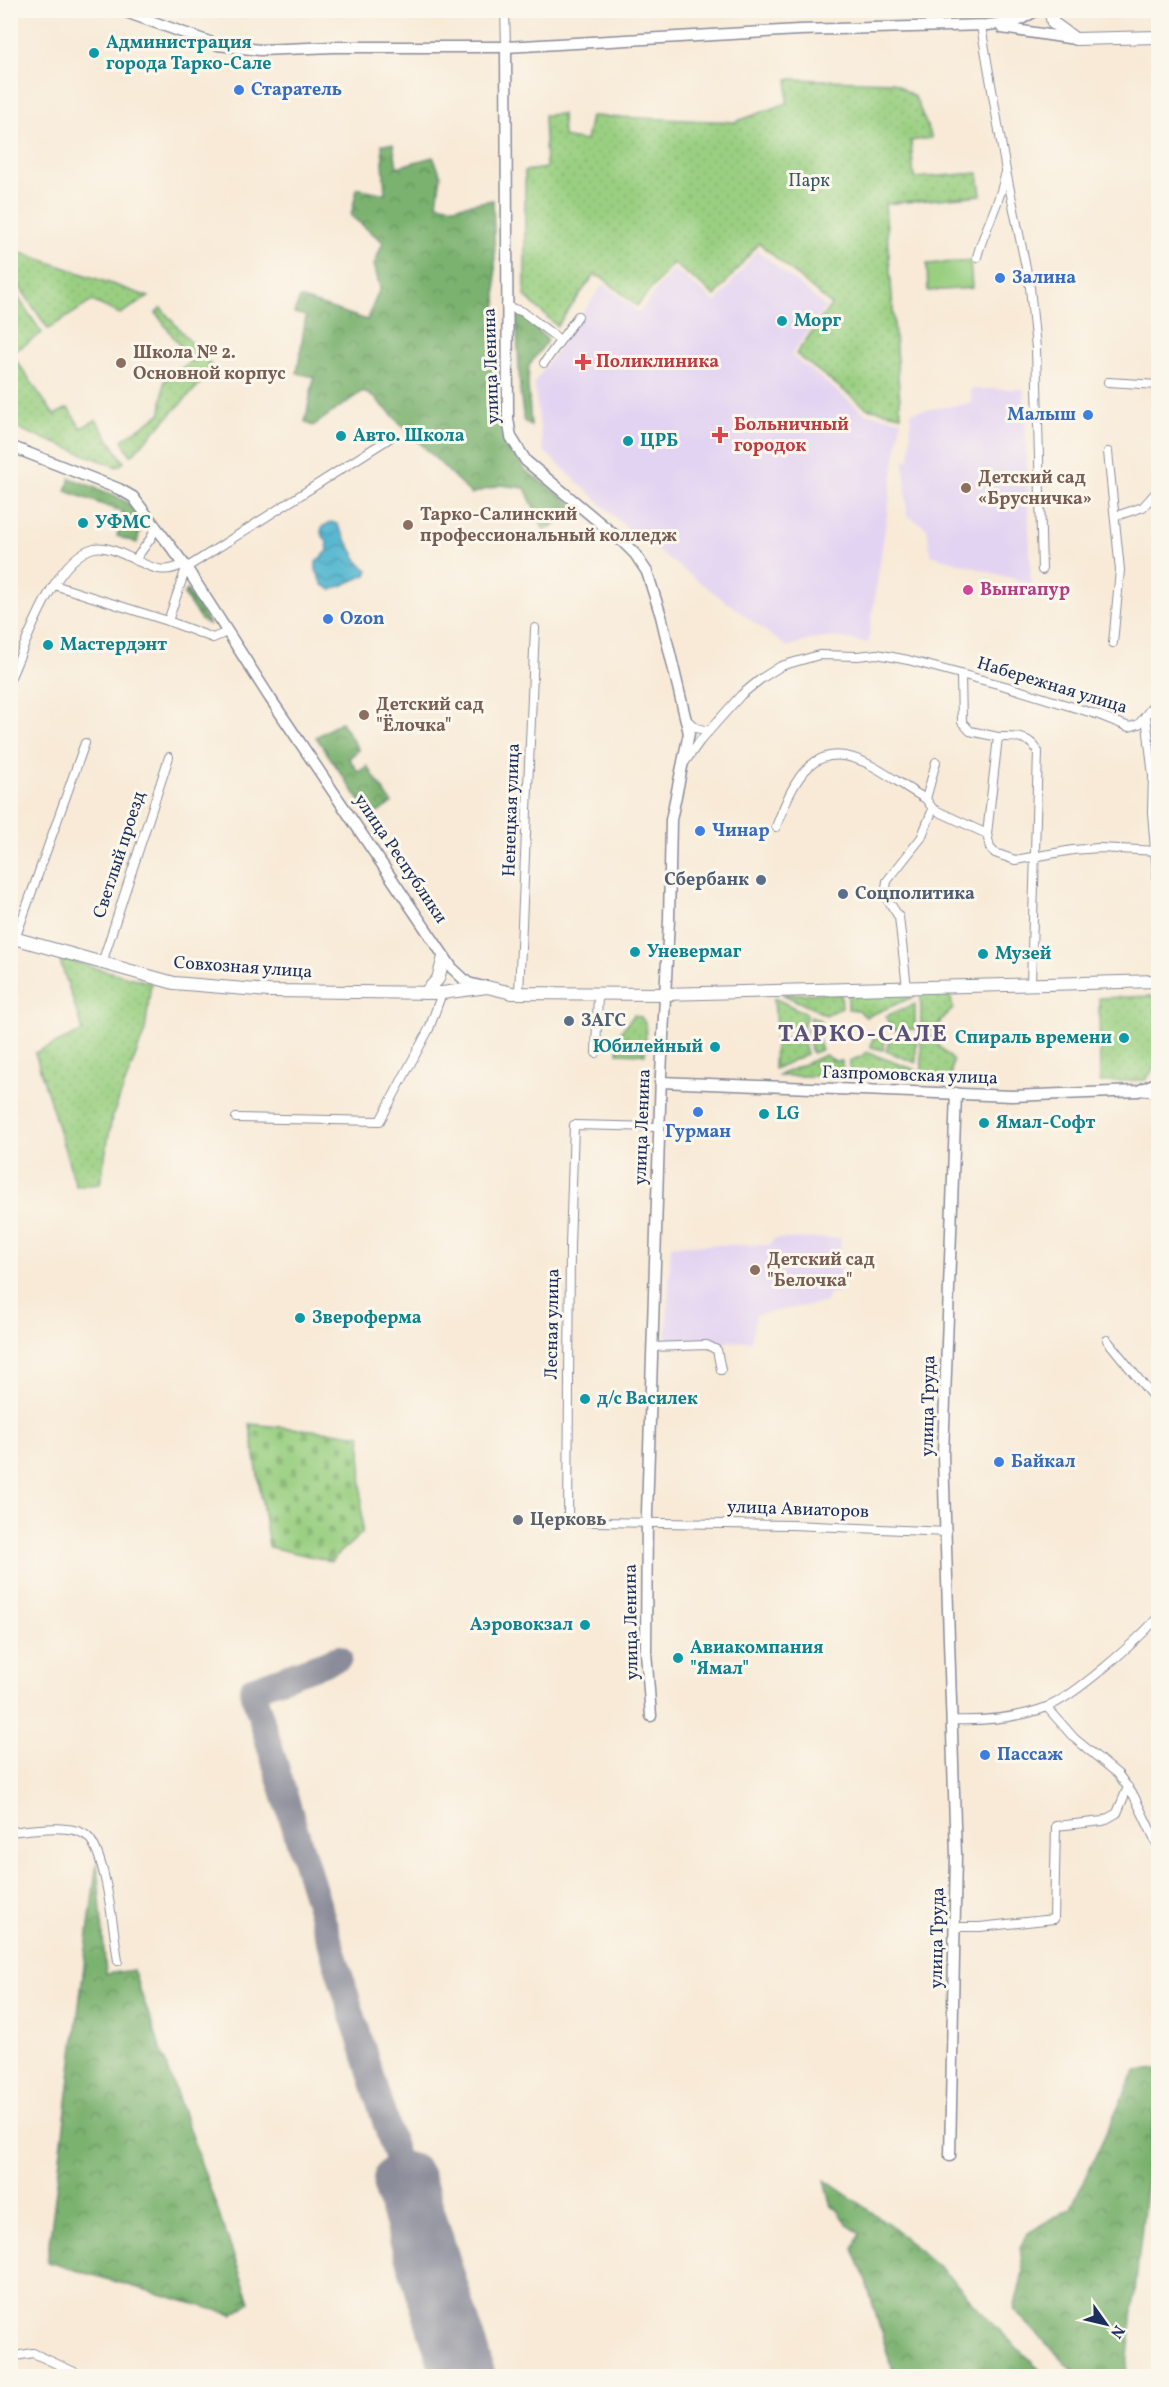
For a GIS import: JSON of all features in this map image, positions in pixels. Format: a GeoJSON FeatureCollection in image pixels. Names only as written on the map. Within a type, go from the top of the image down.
{"type":"FeatureCollection","features":[{"type":"Feature","properties":{"kind":"main road"},"geometry":{"type":"LineString","coordinates":[[1050,10],[1053,23],[1075,39],[1158,37]]}},
{"type":"Feature","properties":{"kind":"main road","name":"Совхозная улица"},"geometry":{"type":"LineString","coordinates":[[13,938],[174,983],[269,991],[425,993],[487,987]]}},
{"type":"Feature","properties":{"kind":"main road"},"geometry":{"type":"LineString","coordinates":[[425,993],[438,979],[444,957]]}},
{"type":"Feature","properties":{"kind":"main road","name":"улица Республики"},"geometry":{"type":"LineString","coordinates":[[487,987],[519,993],[664,994],[1158,981]]}},
{"type":"Feature","properties":{"kind":"street"},"geometry":{"type":"LineString","coordinates":[[120,10],[208,42],[240,49],[506,47],[799,30],[984,26],[1016,22],[1037,10]]}},
{"type":"Feature","properties":{"kind":"street","name":"улица Ленина"},"geometry":{"type":"LineString","coordinates":[[505,10],[506,306],[508,419],[511,436],[526,461],[615,535],[635,554],[647,572],[661,616],[687,720],[688,739],[671,820],[660,1082],[646,1652],[651,1716]]}},
{"type":"Feature","properties":{"kind":"street"},"geometry":{"type":"LineString","coordinates":[[984,26],[1075,39]]}},
{"type":"Feature","properties":{"kind":"street"},"geometry":{"type":"LineString","coordinates":[[984,26],[1006,171],[1027,269],[1036,348],[1042,570]]}},
{"type":"Feature","properties":{"kind":"street"},"geometry":{"type":"LineString","coordinates":[[977,257],[982,236],[1003,189],[1006,171]]}},
{"type":"Feature","properties":{"kind":"street"},"geometry":{"type":"LineString","coordinates":[[506,306],[523,312],[560,340]]}},
{"type":"Feature","properties":{"kind":"street"},"geometry":{"type":"LineString","coordinates":[[544,363],[578,316]]}},
{"type":"Feature","properties":{"kind":"street"},"geometry":{"type":"LineString","coordinates":[[1108,382],[1158,385]]}},
{"type":"Feature","properties":{"kind":"street"},"geometry":{"type":"LineString","coordinates":[[10,679],[45,598],[75,556],[95,547],[106,548],[170,571],[185,566],[390,438]]}},
{"type":"Feature","properties":{"kind":"street","name":"улица Республики"},"geometry":{"type":"LineString","coordinates":[[10,446],[127,493],[156,526],[185,566],[452,968],[468,983],[487,987]]}},
{"type":"Feature","properties":{"kind":"street"},"geometry":{"type":"LineString","coordinates":[[1108,452],[1120,570],[1113,643]]}},
{"type":"Feature","properties":{"kind":"street"},"geometry":{"type":"LineString","coordinates":[[1116,516],[1143,507],[1158,490]]}},
{"type":"Feature","properties":{"kind":"street"},"geometry":{"type":"LineString","coordinates":[[135,560],[147,546],[156,526]]}},
{"type":"Feature","properties":{"kind":"street"},"geometry":{"type":"LineString","coordinates":[[168,621],[185,566]]}},
{"type":"Feature","properties":{"kind":"street"},"geometry":{"type":"LineString","coordinates":[[54,585],[168,621],[213,638],[227,632]]}},
{"type":"Feature","properties":{"kind":"street","name":"Ненецкая улица"},"geometry":{"type":"LineString","coordinates":[[519,993],[535,628]]}},
{"type":"Feature","properties":{"kind":"street","name":"улица Ленина"},"geometry":{"type":"LineString","coordinates":[[683,765],[741,695],[781,666],[819,656],[876,654],[908,660],[961,676]]}},
{"type":"Feature","properties":{"kind":"street"},"geometry":{"type":"LineString","coordinates":[[961,676],[962,722],[970,731],[998,737],[1019,737],[1028,740],[1038,752],[1031,984]]}},
{"type":"Feature","properties":{"kind":"street","name":"Набережная улица"},"geometry":{"type":"LineString","coordinates":[[961,676],[1005,686],[1099,715],[1129,727],[1139,724],[1158,699]]}},
{"type":"Feature","properties":{"kind":"street"},"geometry":{"type":"LineString","coordinates":[[1146,716],[1153,776],[1152,812],[1157,851],[1158,887]]}},
{"type":"Feature","properties":{"kind":"street"},"geometry":{"type":"LineString","coordinates":[[687,720],[696,728],[709,731]]}},
{"type":"Feature","properties":{"kind":"street"},"geometry":{"type":"LineString","coordinates":[[998,737],[987,834],[990,848],[1004,858],[1025,859],[1035,855],[1099,848],[1157,851]]}},
{"type":"Feature","properties":{"kind":"street"},"geometry":{"type":"LineString","coordinates":[[13,938],[85,744]]}},
{"type":"Feature","properties":{"kind":"street"},"geometry":{"type":"LineString","coordinates":[[776,827],[793,784],[809,764],[832,755],[851,758],[873,766],[926,799],[933,809],[987,834]]}},
{"type":"Feature","properties":{"kind":"street","name":"Светлый проезд"},"geometry":{"type":"LineString","coordinates":[[102,963],[169,756]]}},
{"type":"Feature","properties":{"kind":"street"},"geometry":{"type":"LineString","coordinates":[[926,799],[936,762]]}},
{"type":"Feature","properties":{"kind":"street"},"geometry":{"type":"LineString","coordinates":[[907,988],[899,917],[885,896],[887,881],[921,838],[933,809]]}},
{"type":"Feature","properties":{"kind":"street"},"geometry":{"type":"LineString","coordinates":[[236,1118],[380,1121],[429,1029],[442,993]]}},
{"type":"Feature","properties":{"kind":"street"},"geometry":{"type":"LineString","coordinates":[[596,1053],[598,994]]}},
{"type":"Feature","properties":{"kind":"street","name":"Газпромовская улица"},"geometry":{"type":"LineString","coordinates":[[660,1082],[1012,1096],[1158,1093]]}},
{"type":"Feature","properties":{"kind":"street"},"geometry":{"type":"LineString","coordinates":[[1138,1092],[1158,1082]]}},
{"type":"Feature","properties":{"kind":"street","name":"улица Труда"},"geometry":{"type":"LineString","coordinates":[[950,2156],[956,1855],[943,1455],[956,1093]]}},
{"type":"Feature","properties":{"kind":"street","name":"Лесная улица"},"geometry":{"type":"LineString","coordinates":[[568,1522],[570,1245],[574,1125],[659,1127]]}},
{"type":"Feature","properties":{"kind":"street"},"geometry":{"type":"LineString","coordinates":[[1107,1341],[1158,1403]]}},
{"type":"Feature","properties":{"kind":"street"},"geometry":{"type":"LineString","coordinates":[[652,1347],[707,1345],[717,1350],[721,1370]]}},
{"type":"Feature","properties":{"kind":"street","name":"улица Авиаторов"},"geometry":{"type":"LineString","coordinates":[[535,1521],[648,1522],[947,1532]]}},
{"type":"Feature","properties":{"kind":"street"},"geometry":{"type":"LineString","coordinates":[[951,1720],[986,1721],[1047,1707],[1106,1665],[1158,1617]]}},
{"type":"Feature","properties":{"kind":"street"},"geometry":{"type":"LineString","coordinates":[[1047,1707],[1074,1738],[1118,1774],[1148,1821],[1158,1846]]}},
{"type":"Feature","properties":{"kind":"street"},"geometry":{"type":"LineString","coordinates":[[955,1928],[1054,1919],[1056,1826],[1103,1821],[1117,1813],[1128,1787]]}},
{"type":"Feature","properties":{"kind":"street"},"geometry":{"type":"LineString","coordinates":[[10,1832],[39,1829],[73,1830],[87,1836],[95,1847],[103,1872],[118,1960]]}},
{"type":"Feature","properties":{"kind":"street"},"geometry":{"type":"LineString","coordinates":[[10,2356],[33,2353],[82,2376]]}},
{"type":"Feature","properties":{"kind":"shaded area","name":"Больничный городок"},"geometry":{"type":"Polygon","coordinates":[[[757,250],[826,307],[791,355],[865,413],[901,420],[868,643],[835,637],[810,640],[787,647],[628,529],[543,450],[534,383],[603,284],[639,312],[673,269],[716,303],[757,250]]]}},
{"type":"Feature","properties":{"kind":"shaded area","name":"Детский сад «Брусничка»"},"geometry":{"type":"Polygon","coordinates":[[[970,389],[1024,389],[1031,584],[931,555],[927,528],[907,515],[904,460],[910,459],[911,412],[972,403],[970,389]]]}},
{"type":"Feature","properties":{"kind":"shaded area","name":"Детский сад \"Белочка\""},"geometry":{"type":"Polygon","coordinates":[[[841,1238],[838,1294],[828,1294],[826,1302],[756,1315],[751,1341],[666,1343],[671,1245],[770,1245],[774,1239],[841,1238]]]}},
{"type":"Feature","properties":{"kind":"green space","name":"Парк"},"geometry":{"type":"Polygon","coordinates":[[[788,79],[893,82],[915,97],[932,138],[911,141],[914,178],[978,173],[981,195],[885,204],[901,415],[867,408],[796,354],[831,305],[759,243],[715,296],[673,263],[637,306],[603,278],[594,275],[557,326],[525,296],[525,171],[546,168],[544,115],[562,114],[563,137],[586,141],[591,116],[735,122],[787,103],[788,79]]]}},
{"type":"Feature","properties":{"kind":"green space"},"geometry":{"type":"Polygon","coordinates":[[[382,144],[393,144],[397,167],[433,157],[441,175],[437,204],[454,207],[493,200],[500,418],[525,470],[579,509],[544,531],[525,488],[500,485],[471,494],[376,399],[363,391],[313,426],[305,422],[314,377],[297,373],[306,316],[294,313],[300,298],[367,320],[380,288],[374,265],[383,242],[351,216],[357,188],[385,194],[382,144]]]}},
{"type":"Feature","properties":{"kind":"green space"},"geometry":{"type":"Polygon","coordinates":[[[11,249],[149,297],[120,314],[92,301],[48,329],[11,274],[11,249]]]}},
{"type":"Feature","properties":{"kind":"green space"},"geometry":{"type":"Polygon","coordinates":[[[970,261],[972,288],[928,291],[927,264],[970,261]]]}},
{"type":"Feature","properties":{"kind":"green space"},"geometry":{"type":"Polygon","coordinates":[[[11,287],[42,333],[10,354],[11,287]]]}},
{"type":"Feature","properties":{"kind":"green space"},"geometry":{"type":"Polygon","coordinates":[[[161,308],[214,369],[131,456],[122,440],[161,413],[164,381],[191,361],[156,313],[161,308]]]}},
{"type":"Feature","properties":{"kind":"green space"},"geometry":{"type":"Polygon","coordinates":[[[516,308],[548,340],[529,365],[531,426],[524,421],[520,391],[516,308]]]}},
{"type":"Feature","properties":{"kind":"green space"},"geometry":{"type":"Polygon","coordinates":[[[16,360],[54,415],[68,408],[81,428],[96,420],[124,462],[117,467],[11,426],[11,364],[16,360]]]}},
{"type":"Feature","properties":{"kind":"green space"},"geometry":{"type":"Polygon","coordinates":[[[70,478],[114,495],[128,503],[142,522],[137,543],[117,536],[123,512],[66,491],[70,478]]]}},
{"type":"Feature","properties":{"kind":"green space"},"geometry":{"type":"Polygon","coordinates":[[[187,590],[210,625],[201,620],[184,595],[187,590]]]}},
{"type":"Feature","properties":{"kind":"green space"},"geometry":{"type":"Polygon","coordinates":[[[341,722],[359,750],[349,758],[358,772],[367,766],[392,803],[371,817],[316,737],[341,722]]]}},
{"type":"Feature","properties":{"kind":"green space"},"geometry":{"type":"Polygon","coordinates":[[[59,958],[151,983],[145,1031],[112,1118],[100,1184],[76,1186],[35,1053],[83,1031],[59,958]]]}},
{"type":"Feature","properties":{"kind":"green space"},"geometry":{"type":"Polygon","coordinates":[[[926,990],[949,990],[953,1009],[941,1020],[937,1030],[921,1030],[921,996],[926,990]]]}},
{"type":"Feature","properties":{"kind":"green space"},"geometry":{"type":"Polygon","coordinates":[[[914,992],[915,996],[866,1017],[858,1010],[848,1009],[848,993],[914,992]]]}},
{"type":"Feature","properties":{"kind":"green space"},"geometry":{"type":"Polygon","coordinates":[[[841,993],[842,1007],[826,1015],[782,994],[841,993]]]}},
{"type":"Feature","properties":{"kind":"green space"},"geometry":{"type":"Polygon","coordinates":[[[1151,996],[1156,1000],[1157,1065],[1145,1080],[1100,1082],[1099,998],[1151,996]]]}},
{"type":"Feature","properties":{"kind":"green space"},"geometry":{"type":"Polygon","coordinates":[[[774,998],[807,1014],[802,1031],[776,1028],[774,998]]]}},
{"type":"Feature","properties":{"kind":"green space"},"geometry":{"type":"Polygon","coordinates":[[[915,1004],[915,1029],[890,1030],[886,1016],[915,1004]]]}},
{"type":"Feature","properties":{"kind":"green space"},"geometry":{"type":"Polygon","coordinates":[[[634,1015],[641,1017],[645,1023],[645,1054],[618,1053],[618,1035],[634,1015]]]}},
{"type":"Feature","properties":{"kind":"green space"},"geometry":{"type":"Polygon","coordinates":[[[811,1016],[821,1021],[818,1032],[807,1032],[811,1016]]]}},
{"type":"Feature","properties":{"kind":"green space"},"geometry":{"type":"Polygon","coordinates":[[[936,1035],[939,1046],[953,1060],[950,1080],[927,1079],[922,1071],[921,1036],[936,1035]]]}},
{"type":"Feature","properties":{"kind":"green space"},"geometry":{"type":"Polygon","coordinates":[[[916,1037],[916,1063],[886,1051],[890,1038],[916,1037]]]}},
{"type":"Feature","properties":{"kind":"green space"},"geometry":{"type":"Polygon","coordinates":[[[802,1038],[807,1054],[774,1069],[775,1039],[802,1038]]]}},
{"type":"Feature","properties":{"kind":"green space"},"geometry":{"type":"Polygon","coordinates":[[[807,1038],[818,1038],[821,1050],[812,1053],[807,1038]]]}},
{"type":"Feature","properties":{"kind":"green space"},"geometry":{"type":"Polygon","coordinates":[[[873,1038],[886,1038],[883,1050],[871,1047],[873,1038]]]}},
{"type":"Feature","properties":{"kind":"green space"},"geometry":{"type":"Polygon","coordinates":[[[866,1052],[916,1070],[916,1078],[850,1077],[850,1061],[866,1052]]]}},
{"type":"Feature","properties":{"kind":"green space"},"geometry":{"type":"Polygon","coordinates":[[[825,1055],[835,1061],[842,1061],[843,1076],[777,1076],[825,1055]]]}},
{"type":"Feature","properties":{"kind":"green space"},"geometry":{"type":"Polygon","coordinates":[[[250,1424],[361,1435],[362,1533],[331,1561],[269,1547],[250,1424]]]}},
{"type":"Feature","properties":{"kind":"green space"},"geometry":{"type":"Polygon","coordinates":[[[97,1861],[106,1974],[133,1970],[250,2302],[233,2315],[47,2262],[97,1861]]]}},
{"type":"Feature","properties":{"kind":"green space"},"geometry":{"type":"Polygon","coordinates":[[[1158,2069],[1158,2101],[1153,2125],[1126,2376],[1078,2376],[1014,2310],[1023,2272],[1020,2247],[1028,2233],[1071,2208],[1135,2071],[1158,2069]]]}},
{"type":"Feature","properties":{"kind":"green space"},"geometry":{"type":"Polygon","coordinates":[[[825,2180],[889,2224],[951,2278],[989,2320],[1046,2376],[894,2376],[865,2278],[853,2249],[860,2233],[846,2224],[837,2209],[832,2207],[825,2180]]]}},
{"type":"Feature","properties":{"kind":"water"},"geometry":{"type":"Polygon","coordinates":[[[331,522],[337,524],[360,564],[368,570],[366,575],[332,590],[323,585],[316,570],[316,562],[328,551],[327,542],[321,533],[322,527],[331,522]]]}},
{"type":"Feature","properties":{"kind":"taxiway"},"geometry":{"type":"LineString","coordinates":[[339,1658],[252,1689],[404,2183]]}},
{"type":"Feature","properties":{"kind":"runway"},"geometry":{"type":"LineString","coordinates":[[404,2183],[464,2376]]}},
{"type":"Feature","properties":{"kind":"place","name":"Администрация города Тарко-Сале"},"geometry":{"type":"Point","coordinates":[94,53]}},
{"type":"Feature","properties":{"kind":"place","name":"Старатель"},"geometry":{"type":"Point","coordinates":[239,90]}},
{"type":"Feature","properties":{"kind":"place","name":"Залина"},"geometry":{"type":"Point","coordinates":[1000,278]}},
{"type":"Feature","properties":{"kind":"place","name":"Морг"},"geometry":{"type":"Point","coordinates":[782,321]}},
{"type":"Feature","properties":{"kind":"place","name":"Поликлиника"},"geometry":{"type":"Point","coordinates":[583,362]}},
{"type":"Feature","properties":{"kind":"place","name":"Школа № 2. Основной корпус"},"geometry":{"type":"Point","coordinates":[121,363]}},
{"type":"Feature","properties":{"kind":"place","name":"Малыш"},"geometry":{"type":"Point","coordinates":[1088,415]}},
{"type":"Feature","properties":{"kind":"place","name":"Больничный городок"},"geometry":{"type":"Point","coordinates":[720,435]}},
{"type":"Feature","properties":{"kind":"place","name":"Авто. Школа"},"geometry":{"type":"Point","coordinates":[341,436]}},
{"type":"Feature","properties":{"kind":"place","name":"ЦРБ"},"geometry":{"type":"Point","coordinates":[628,441]}},
{"type":"Feature","properties":{"kind":"place","name":"Детский сад «Брусничка»"},"geometry":{"type":"Point","coordinates":[966,488]}},
{"type":"Feature","properties":{"kind":"place","name":"УФМС"},"geometry":{"type":"Point","coordinates":[83,523]}},
{"type":"Feature","properties":{"kind":"place","name":"Тарко-Салинский профессиональный колледж"},"geometry":{"type":"Point","coordinates":[408,525]}},
{"type":"Feature","properties":{"kind":"place","name":"Вынгапур"},"geometry":{"type":"Point","coordinates":[968,590]}},
{"type":"Feature","properties":{"kind":"place","name":"Ozon"},"geometry":{"type":"Point","coordinates":[328,619]}},
{"type":"Feature","properties":{"kind":"place","name":"Мастердэнт"},"geometry":{"type":"Point","coordinates":[48,645]}},
{"type":"Feature","properties":{"kind":"place","name":"Детский сад \"Ёлочка\""},"geometry":{"type":"Point","coordinates":[364,715]}},
{"type":"Feature","properties":{"kind":"place","name":"Чинар"},"geometry":{"type":"Point","coordinates":[700,831]}},
{"type":"Feature","properties":{"kind":"place","name":"Сбербанк"},"geometry":{"type":"Point","coordinates":[761,880]}},
{"type":"Feature","properties":{"kind":"place","name":"Соцполитика"},"geometry":{"type":"Point","coordinates":[843,894]}},
{"type":"Feature","properties":{"kind":"place","name":"Уневермаг"},"geometry":{"type":"Point","coordinates":[635,952]}},
{"type":"Feature","properties":{"kind":"place","name":"Музей"},"geometry":{"type":"Point","coordinates":[983,954]}},
{"type":"Feature","properties":{"kind":"place","name":"ЗАГС"},"geometry":{"type":"Point","coordinates":[569,1021]}},
{"type":"Feature","properties":{"kind":"place","name":"Спираль времени"},"geometry":{"type":"Point","coordinates":[1124,1038]}},
{"type":"Feature","properties":{"kind":"place","name":"Юбилейный"},"geometry":{"type":"Point","coordinates":[715,1047]}},
{"type":"Feature","properties":{"kind":"place","name":"Гурман"},"geometry":{"type":"Point","coordinates":[698,1112]}},
{"type":"Feature","properties":{"kind":"place","name":"LG"},"geometry":{"type":"Point","coordinates":[764,1114]}},
{"type":"Feature","properties":{"kind":"place","name":"Ямал-Софт"},"geometry":{"type":"Point","coordinates":[984,1123]}},
{"type":"Feature","properties":{"kind":"place","name":"Детский сад \"Белочка\""},"geometry":{"type":"Point","coordinates":[755,1270]}},
{"type":"Feature","properties":{"kind":"place","name":"Звероферма"},"geometry":{"type":"Point","coordinates":[300,1318]}},
{"type":"Feature","properties":{"kind":"place","name":"д/с Василек"},"geometry":{"type":"Point","coordinates":[585,1399]}},
{"type":"Feature","properties":{"kind":"place","name":"Байкал"},"geometry":{"type":"Point","coordinates":[999,1462]}},
{"type":"Feature","properties":{"kind":"place","name":"Церковь"},"geometry":{"type":"Point","coordinates":[518,1520]}},
{"type":"Feature","properties":{"kind":"place","name":"Аэровокзал"},"geometry":{"type":"Point","coordinates":[585,1625]}},
{"type":"Feature","properties":{"kind":"place","name":"Авиакомпания \"Ямал\""},"geometry":{"type":"Point","coordinates":[678,1658]}},
{"type":"Feature","properties":{"kind":"place","name":"Пассаж"},"geometry":{"type":"Point","coordinates":[985,1755]}},
{"type":"Feature","properties":{"kind":"district","name":"ТАРКО-САЛЕ"},"geometry":{"type":"Point","coordinates":[863,1035]}}]}
